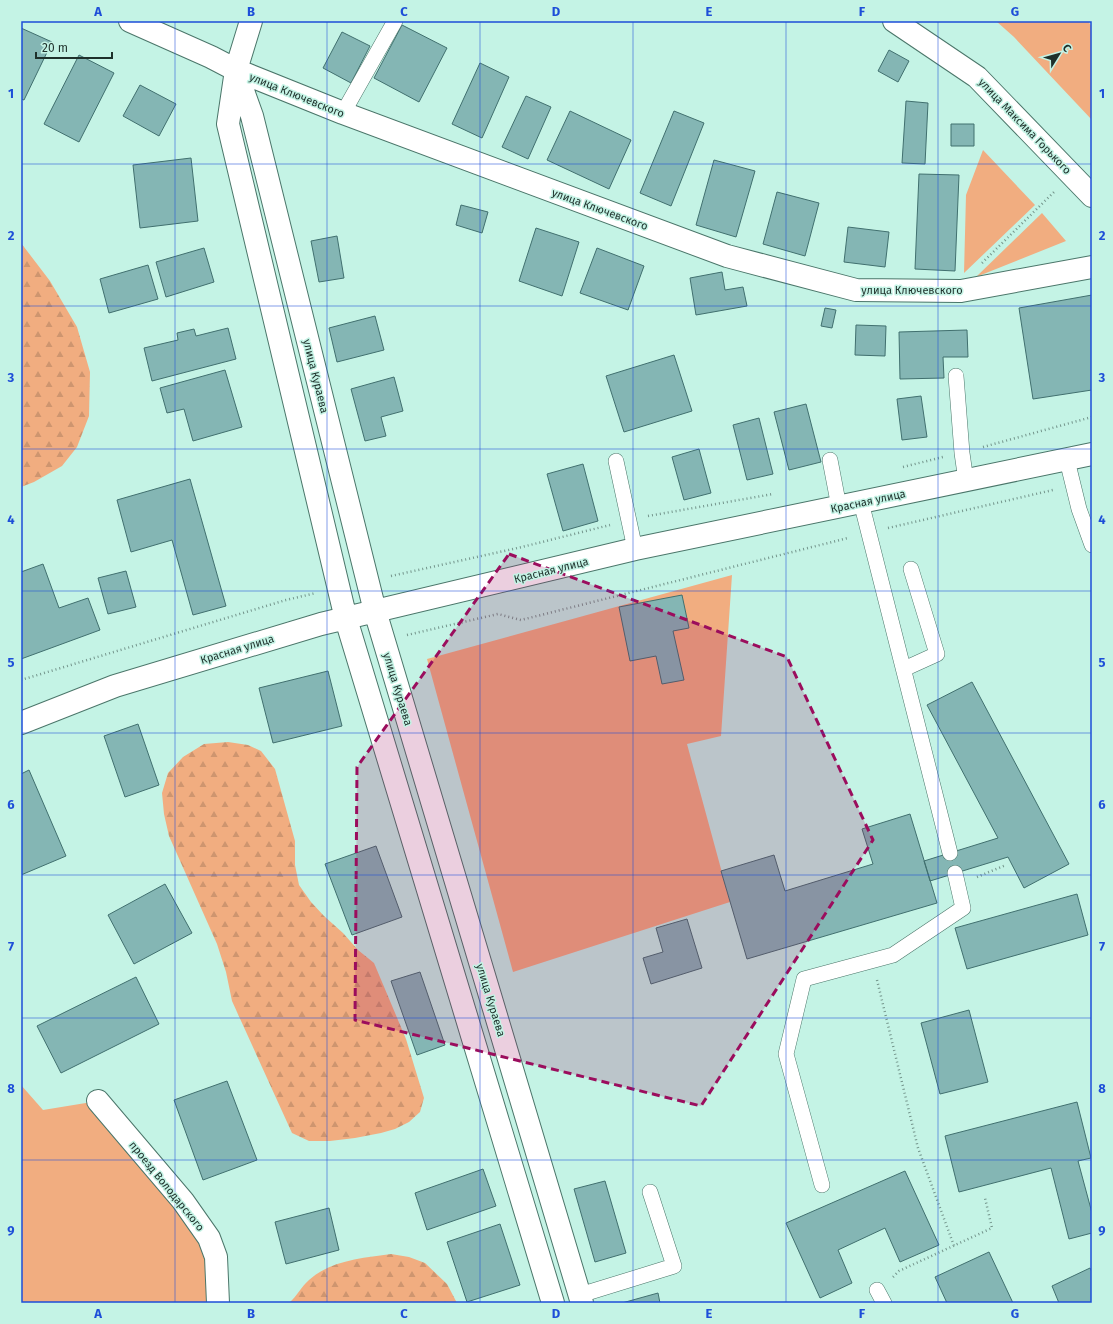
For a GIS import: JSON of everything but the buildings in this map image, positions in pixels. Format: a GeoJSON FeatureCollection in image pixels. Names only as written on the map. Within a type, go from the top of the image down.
{"type":"FeatureCollection","features":[{"type":"Feature","properties":{"kind":"street","name":"улица Ключевского"},"geometry":{"type":"LineString","coordinates":[[130,21],[211,57],[236,70],[343,113],[727,256],[856,290],[961,291],[1092,267]]}},
{"type":"Feature","properties":{"kind":"street"},"geometry":{"type":"LineString","coordinates":[[251,21],[236,70],[228,124],[346,619],[553,1303]]}},
{"type":"Feature","properties":{"kind":"street","name":"улица Максима Горького"},"geometry":{"type":"LineString","coordinates":[[894,21],[977,77],[1092,196]]}},
{"type":"Feature","properties":{"kind":"street","name":"улица Кураева"},"geometry":{"type":"LineString","coordinates":[[236,70],[252,116],[375,611],[581,1299]]}},
{"type":"Feature","properties":{"kind":"street","name":"Красная улица"},"geometry":{"type":"LineString","coordinates":[[21,723],[115,686],[321,624],[635,550],[1092,454]]}},
{"type":"Feature","properties":{"kind":"street","name":"проезд Володарского"},"geometry":{"type":"LineString","coordinates":[[98,1101],[182,1201],[209,1238],[216,1256],[218,1303]]}},
{"type":"Feature","properties":{"kind":"lane"},"geometry":{"type":"LineString","coordinates":[[343,113],[395,21]]}},
{"type":"Feature","properties":{"kind":"lane"},"geometry":{"type":"LineString","coordinates":[[956,376],[962,453],[966,481]]}},
{"type":"Feature","properties":{"kind":"lane"},"geometry":{"type":"LineString","coordinates":[[830,460],[839,507]]}},
{"type":"Feature","properties":{"kind":"lane"},"geometry":{"type":"LineString","coordinates":[[1067,460],[1079,509],[1092,545]]}},
{"type":"Feature","properties":{"kind":"lane"},"geometry":{"type":"LineString","coordinates":[[616,461],[635,550]]}},
{"type":"Feature","properties":{"kind":"lane"},"geometry":{"type":"LineString","coordinates":[[861,502],[950,853]]}},
{"type":"Feature","properties":{"kind":"lane"},"geometry":{"type":"LineString","coordinates":[[904,669],[938,654],[911,569]]}},
{"type":"Feature","properties":{"kind":"lane"},"geometry":{"type":"LineString","coordinates":[[822,1185],[786,1054],[804,979],[893,955],[964,908],[956,879]]}},
{"type":"Feature","properties":{"kind":"lane"},"geometry":{"type":"LineString","coordinates":[[581,1299],[674,1266],[650,1192]]}},
{"type":"Feature","properties":{"kind":"path"},"geometry":{"type":"LineString","coordinates":[[981,263],[1072,175]]}},
{"type":"Feature","properties":{"kind":"path"},"geometry":{"type":"LineString","coordinates":[[902,467],[962,453],[1092,417]]}},
{"type":"Feature","properties":{"kind":"path"},"geometry":{"type":"LineString","coordinates":[[404,636],[498,614],[521,620],[869,533],[1073,485]]}},
{"type":"Feature","properties":{"kind":"path"},"geometry":{"type":"LineString","coordinates":[[368,582],[522,547],[628,520],[773,494]]}},
{"type":"Feature","properties":{"kind":"path"},"geometry":{"type":"LineString","coordinates":[[21,680],[286,600],[339,589]]}},
{"type":"Feature","properties":{"kind":"path"},"geometry":{"type":"LineString","coordinates":[[956,879],[1006,865]]}},
{"type":"Feature","properties":{"kind":"path"},"geometry":{"type":"LineString","coordinates":[[873,960],[918,1148],[954,1246]]}},
{"type":"Feature","properties":{"kind":"path"},"geometry":{"type":"LineString","coordinates":[[880,1296],[899,1271],[992,1228],[985,1198]]}},
{"type":"Feature","properties":{"kind":"highlighted area"},"geometry":{"type":"Polygon","coordinates":[[[509,554],[787,657],[873,840],[701,1106],[355,1020],[357,767],[509,554]]]}},
{"type":"Feature","properties":{"kind":"green space"},"geometry":{"type":"Polygon","coordinates":[[[996,21],[1088,21],[1092,27],[1092,120],[1014,37],[996,21]]]}},
{"type":"Feature","properties":{"kind":"green space"},"geometry":{"type":"Polygon","coordinates":[[[983,150],[1035,205],[964,273],[966,195],[983,150]]]}},
{"type":"Feature","properties":{"kind":"green space"},"geometry":{"type":"Polygon","coordinates":[[[1042,213],[1066,241],[976,277],[1042,213]]]}},
{"type":"Feature","properties":{"kind":"green space"},"geometry":{"type":"Polygon","coordinates":[[[21,243],[50,281],[77,327],[90,372],[89,416],[77,447],[62,466],[34,482],[21,487],[21,243]]]}},
{"type":"Feature","properties":{"kind":"green space"},"geometry":{"type":"Polygon","coordinates":[[[732,575],[721,736],[687,744],[730,902],[513,972],[427,659],[732,575]]]}},
{"type":"Feature","properties":{"kind":"green space"},"geometry":{"type":"Polygon","coordinates":[[[228,742],[248,745],[261,751],[275,769],[295,841],[295,865],[299,885],[311,902],[324,916],[343,933],[358,950],[374,963],[406,1039],[424,1098],[420,1112],[409,1122],[395,1129],[355,1138],[330,1141],[309,1141],[292,1133],[232,1001],[226,972],[217,944],[169,836],[164,814],[162,793],[168,773],[183,757],[204,744],[228,742]]]}},
{"type":"Feature","properties":{"kind":"green space"},"geometry":{"type":"Polygon","coordinates":[[[21,1085],[43,1110],[98,1101],[209,1238],[218,1303],[21,1303],[21,1085]]]}},
{"type":"Feature","properties":{"kind":"green space"},"geometry":{"type":"Polygon","coordinates":[[[391,1254],[409,1257],[425,1263],[447,1284],[457,1303],[289,1303],[309,1280],[327,1268],[348,1261],[391,1254]]]}}]}
